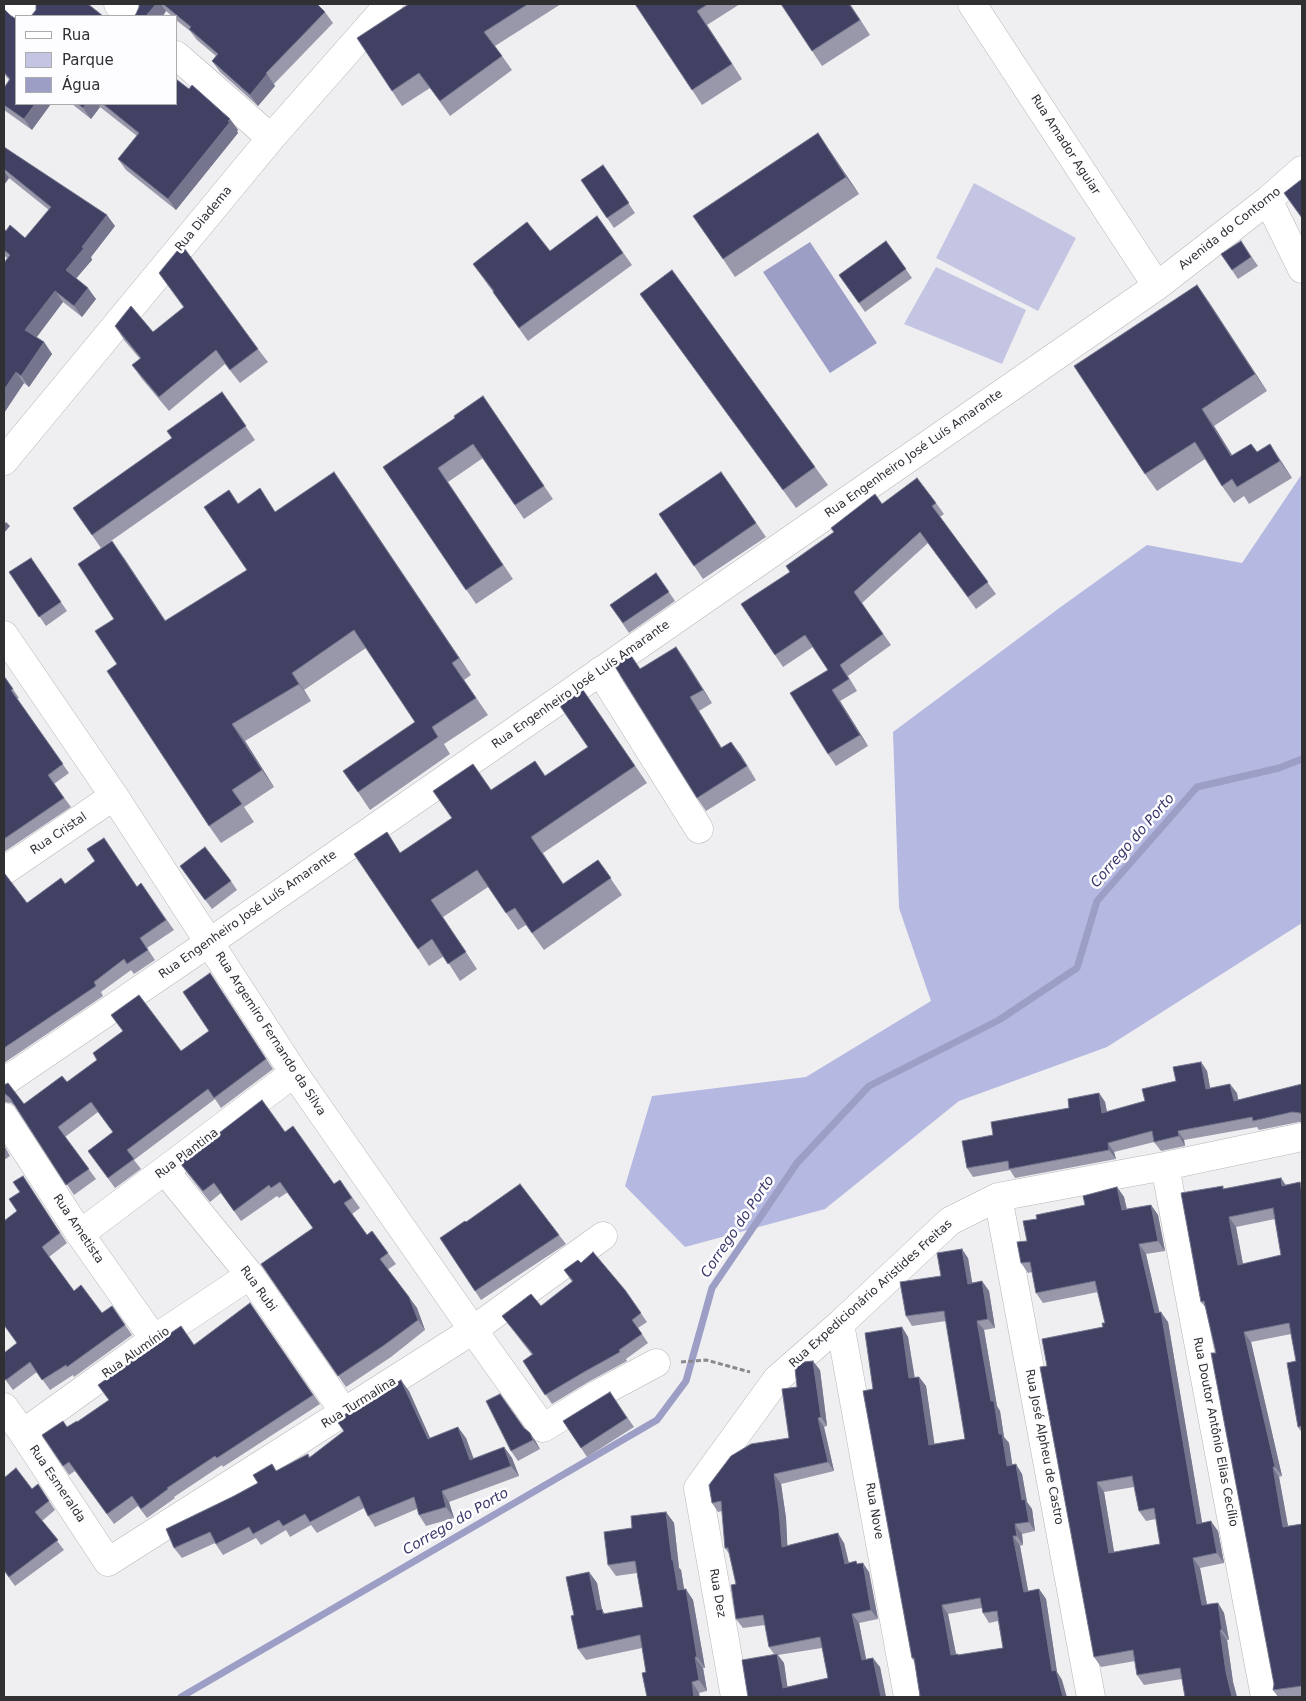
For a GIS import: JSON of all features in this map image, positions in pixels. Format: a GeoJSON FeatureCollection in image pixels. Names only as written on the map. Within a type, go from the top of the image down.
{"type":"FeatureCollection","features":[{"type":"Feature","properties":{"kind":"street"},"geometry":{"type":"LineString","coordinates":[[18,4],[28,15]]}},
{"type":"Feature","properties":{"kind":"street"},"geometry":{"type":"LineString","coordinates":[[118,4],[131,15]]}},
{"type":"Feature","properties":{"kind":"street","name":"Rua Diadema"},"geometry":{"type":"LineString","coordinates":[[4,461],[271,138],[389,4]]}},
{"type":"Feature","properties":{"kind":"street","name":"Rua Amador Aguiar"},"geometry":{"type":"LineString","coordinates":[[972,4],[1157,286]]}},
{"type":"Feature","properties":{"kind":"street"},"geometry":{"type":"LineString","coordinates":[[178,56],[271,138]]}},
{"type":"Feature","properties":{"kind":"street","name":"Avenida do Contorno"},"geometry":{"type":"LineString","coordinates":[[1157,286],[1268,200],[1302,170]]}},
{"type":"Feature","properties":{"kind":"street"},"geometry":{"type":"LineString","coordinates":[[1268,200],[1302,269]]}},
{"type":"Feature","properties":{"kind":"street","name":"Rua Engenheiro José Luís Amarante"},"geometry":{"type":"LineString","coordinates":[[4,1082],[210,942],[1157,286]]}},
{"type":"Feature","properties":{"kind":"street","name":"Rua Argemiro Fernando da Silva"},"geometry":{"type":"LineString","coordinates":[[4,635],[114,796],[294,1073],[473,1330],[544,1428],[598,1394],[664,1363]]}},
{"type":"Feature","properties":{"kind":"street"},"geometry":{"type":"LineString","coordinates":[[600,671],[699,828]]}},
{"type":"Feature","properties":{"kind":"street","name":"Rua Cristal"},"geometry":{"type":"LineString","coordinates":[[4,872],[114,796]]}},
{"type":"Feature","properties":{"kind":"street","name":"Rua Plantina"},"geometry":{"type":"LineString","coordinates":[[80,1234],[294,1073]]}},
{"type":"Feature","properties":{"kind":"street","name":"Rua Ametista"},"geometry":{"type":"LineString","coordinates":[[4,1117],[80,1234],[154,1339]]}},
{"type":"Feature","properties":{"kind":"street","name":"Rua Expedicionário Aristides Freitas"},"geometry":{"type":"LineString","coordinates":[[698,1488],[777,1379],[840,1324],[950,1221],[998,1197],[1166,1166],[1302,1137]]}},
{"type":"Feature","properties":{"kind":"street","name":"Rua Doutor Antônio Elias Cecílio"},"geometry":{"type":"LineString","coordinates":[[1166,1166],[1265,1697]]}},
{"type":"Feature","properties":{"kind":"street","name":"Rua Rubi"},"geometry":{"type":"LineString","coordinates":[[165,1171],[250,1275],[344,1412]]}},
{"type":"Feature","properties":{"kind":"street","name":"Rua José Alpheu de Castro"},"geometry":{"type":"LineString","coordinates":[[998,1197],[1091,1697]]}},
{"type":"Feature","properties":{"kind":"street","name":"Rua Turmalina"},"geometry":{"type":"LineString","coordinates":[[108,1562],[473,1330],[604,1236]]}},
{"type":"Feature","properties":{"kind":"street","name":"Rua Alumínio"},"geometry":{"type":"LineString","coordinates":[[23,1433],[154,1339],[250,1275]]}},
{"type":"Feature","properties":{"kind":"street","name":"Rua Nove"},"geometry":{"type":"LineString","coordinates":[[840,1324],[908,1697]]}},
{"type":"Feature","properties":{"kind":"street","name":"Rua Esmeralda"},"geometry":{"type":"LineString","coordinates":[[4,1407],[108,1562]]}},
{"type":"Feature","properties":{"kind":"street","name":"Rua Dez"},"geometry":{"type":"LineString","coordinates":[[698,1488],[735,1697]]}},
{"type":"Feature","properties":{"kind":"path"},"geometry":{"type":"LineString","coordinates":[[664,1363],[706,1360],[777,1379]]}},
{"type":"Feature","properties":{"kind":"green space"},"geometry":{"type":"Polygon","coordinates":[[[974,183],[1076,238],[1038,311],[936,258],[974,183]]]}},
{"type":"Feature","properties":{"kind":"green space"},"geometry":{"type":"Polygon","coordinates":[[[936,267],[1026,310],[1002,364],[904,324],[936,267]]]}},
{"type":"Feature","properties":{"kind":"shaded area"},"geometry":{"type":"Polygon","coordinates":[[[1302,474],[1302,923],[1107,1047],[959,1101],[825,1209],[685,1247],[625,1186],[652,1096],[806,1077],[931,1001],[899,908],[893,732],[1147,545],[1242,563],[1302,474]]]}},
{"type":"Feature","properties":{"kind":"water"},"geometry":{"type":"Polygon","coordinates":[[[810,242],[877,343],[830,373],[763,272],[810,242]]]}},
{"type":"Feature","properties":{"kind":"building"},"geometry":{"type":"Polygon","coordinates":[[[36,4],[88,4],[102,15],[32,15],[36,10],[36,4]]]}},
{"type":"Feature","properties":{"kind":"building"},"geometry":{"type":"Polygon","coordinates":[[[139,4],[156,4],[147,15],[135,15],[139,4]]]}},
{"type":"Feature","properties":{"kind":"building"},"geometry":{"type":"Polygon","coordinates":[[[163,4],[317,4],[325,12],[266,73],[250,95],[212,61],[218,54],[189,29],[191,27],[163,4]]]}},
{"type":"Feature","properties":{"kind":"building"},"geometry":{"type":"Polygon","coordinates":[[[409,4],[528,4],[484,32],[502,56],[440,101],[419,73],[392,91],[357,38],[409,4]]]}},
{"type":"Feature","properties":{"kind":"building"},"geometry":{"type":"Polygon","coordinates":[[[635,4],[708,4],[697,11],[732,64],[692,90],[635,4]]]}},
{"type":"Feature","properties":{"kind":"building"},"geometry":{"type":"Polygon","coordinates":[[[781,4],[849,4],[860,20],[812,51],[781,4]]]}},
{"type":"Feature","properties":{"kind":"building"},"geometry":{"type":"Polygon","coordinates":[[[4,9],[15,18],[15,105],[34,105],[24,119],[4,105],[4,88],[10,79],[4,72],[4,9]]]}},
{"type":"Feature","properties":{"kind":"building"},"geometry":{"type":"Polygon","coordinates":[[[178,81],[189,89],[192,85],[230,119],[228,121],[230,122],[168,199],[118,159],[139,133],[104,105],[178,105],[178,81]]]}},
{"type":"Feature","properties":{"kind":"building"},"geometry":{"type":"Polygon","coordinates":[[[818,133],[846,177],[723,259],[693,216],[818,133]]]}},
{"type":"Feature","properties":{"kind":"building"},"geometry":{"type":"Polygon","coordinates":[[[4,147],[107,215],[66,270],[88,288],[74,306],[55,291],[25,330],[44,342],[21,376],[16,372],[4,390],[4,263],[10,255],[4,250],[4,229],[6,231],[10,225],[25,238],[51,207],[4,169],[4,147]]]}},
{"type":"Feature","properties":{"kind":"building"},"geometry":{"type":"Polygon","coordinates":[[[603,165],[629,203],[607,218],[581,180],[603,165]]]}},
{"type":"Feature","properties":{"kind":"building"},"geometry":{"type":"Polygon","coordinates":[[[1302,179],[1302,218],[1284,193],[1302,179]]]}},
{"type":"Feature","properties":{"kind":"building"},"geometry":{"type":"Polygon","coordinates":[[[597,216],[623,253],[519,328],[473,264],[527,222],[550,251],[597,216]]]}},
{"type":"Feature","properties":{"kind":"building"},"geometry":{"type":"Polygon","coordinates":[[[886,241],[906,269],[859,303],[839,275],[886,241]]]}},
{"type":"Feature","properties":{"kind":"building"},"geometry":{"type":"Polygon","coordinates":[[[1241,241],[1251,257],[1232,270],[1221,254],[1241,241]]]}},
{"type":"Feature","properties":{"kind":"building"},"geometry":{"type":"Polygon","coordinates":[[[182,245],[258,349],[230,370],[216,350],[159,397],[132,365],[141,358],[115,326],[131,306],[153,332],[184,307],[159,273],[182,245]]]}},
{"type":"Feature","properties":{"kind":"building"},"geometry":{"type":"Polygon","coordinates":[[[672,270],[815,467],[783,490],[640,294],[672,270]]]}},
{"type":"Feature","properties":{"kind":"building"},"geometry":{"type":"Polygon","coordinates":[[[1197,285],[1255,374],[1202,409],[1231,456],[1251,444],[1257,452],[1270,444],[1280,461],[1237,487],[1232,479],[1222,486],[1195,442],[1145,474],[1074,366],[1197,285]]]}},
{"type":"Feature","properties":{"kind":"building"},"geometry":{"type":"Polygon","coordinates":[[[222,392],[246,426],[92,535],[73,508],[172,438],[167,431],[222,392]]]}},
{"type":"Feature","properties":{"kind":"building"},"geometry":{"type":"Polygon","coordinates":[[[483,396],[544,486],[515,505],[473,444],[438,468],[503,565],[466,590],[383,467],[455,418],[454,416],[483,396]]]}},
{"type":"Feature","properties":{"kind":"building"},"geometry":{"type":"Polygon","coordinates":[[[334,472],[459,658],[452,663],[476,698],[432,727],[438,737],[358,792],[343,771],[415,722],[354,630],[292,673],[299,684],[232,724],[262,770],[232,790],[242,804],[209,826],[107,671],[117,664],[95,631],[114,619],[78,564],[112,541],[165,621],[247,570],[204,507],[229,490],[238,504],[260,488],[275,512],[334,472]]]}},
{"type":"Feature","properties":{"kind":"building"},"geometry":{"type":"Polygon","coordinates":[[[721,472],[756,523],[694,566],[659,514],[721,472]]]}},
{"type":"Feature","properties":{"kind":"building"},"geometry":{"type":"Polygon","coordinates":[[[917,478],[936,503],[932,506],[988,582],[968,597],[920,532],[854,592],[883,634],[840,665],[849,679],[832,690],[860,735],[828,754],[790,693],[828,670],[805,635],[775,655],[741,604],[790,572],[786,566],[834,532],[831,528],[875,494],[882,504],[917,478]]]}},
{"type":"Feature","properties":{"kind":"building"},"geometry":{"type":"Polygon","coordinates":[[[31,558],[61,602],[39,617],[9,572],[31,558]]]}},
{"type":"Feature","properties":{"kind":"building"},"geometry":{"type":"Polygon","coordinates":[[[656,573],[669,592],[623,623],[610,605],[656,573]]]}},
{"type":"Feature","properties":{"kind":"building"},"geometry":{"type":"Polygon","coordinates":[[[676,647],[703,690],[690,697],[721,748],[731,742],[747,766],[697,798],[614,665],[630,654],[640,669],[676,647]]]}},
{"type":"Feature","properties":{"kind":"building"},"geometry":{"type":"Polygon","coordinates":[[[4,676],[13,689],[11,690],[63,764],[48,775],[64,798],[4,839],[4,676]]]}},
{"type":"Feature","properties":{"kind":"building"},"geometry":{"type":"Polygon","coordinates":[[[583,690],[635,766],[531,837],[563,884],[598,860],[611,878],[532,933],[515,908],[506,913],[477,870],[431,900],[466,952],[448,964],[432,939],[418,949],[354,854],[387,832],[400,853],[452,818],[433,791],[473,764],[491,790],[535,761],[545,776],[588,747],[560,706],[583,690]]]}},
{"type":"Feature","properties":{"kind":"building"},"geometry":{"type":"Polygon","coordinates":[[[104,838],[137,887],[141,883],[166,920],[140,938],[148,950],[127,964],[124,959],[94,982],[96,986],[4,1048],[4,875],[27,903],[61,878],[65,884],[95,861],[87,849],[104,838]]]}},
{"type":"Feature","properties":{"kind":"building"},"geometry":{"type":"Polygon","coordinates":[[[205,847],[231,881],[205,900],[180,866],[205,847]]]}},
{"type":"Feature","properties":{"kind":"building"},"geometry":{"type":"Polygon","coordinates":[[[210,973],[266,1059],[214,1098],[208,1089],[127,1150],[134,1159],[108,1178],[88,1151],[113,1132],[91,1102],[58,1127],[89,1169],[66,1185],[10,1098],[4,1093],[4,1085],[8,1083],[24,1104],[62,1076],[67,1082],[97,1060],[93,1053],[123,1031],[111,1015],[139,995],[181,1051],[209,1031],[183,992],[210,973]]]}},
{"type":"Feature","properties":{"kind":"building"},"geometry":{"type":"Polygon","coordinates":[[[1201,1062],[1206,1089],[1230,1084],[1234,1101],[1302,1084],[1302,1114],[1292,1112],[1253,1121],[1252,1117],[1178,1131],[1179,1136],[1154,1142],[1152,1131],[1108,1143],[1109,1150],[1009,1169],[1008,1161],[967,1168],[962,1141],[993,1135],[991,1122],[1069,1108],[1068,1099],[1099,1093],[1102,1113],[1145,1101],[1142,1089],[1176,1081],[1173,1067],[1201,1062]]]}},
{"type":"Feature","properties":{"kind":"building"},"geometry":{"type":"Polygon","coordinates":[[[262,1100],[285,1132],[293,1126],[334,1184],[340,1180],[352,1198],[344,1203],[367,1235],[372,1231],[388,1253],[380,1259],[409,1297],[418,1320],[338,1376],[261,1264],[313,1228],[280,1182],[271,1188],[269,1185],[234,1211],[214,1183],[203,1191],[180,1163],[262,1100]]]}},
{"type":"Feature","properties":{"kind":"building"},"geometry":{"type":"Polygon","coordinates":[[[23,1176],[60,1233],[42,1247],[74,1291],[81,1285],[102,1313],[112,1306],[125,1325],[67,1367],[66,1365],[42,1380],[30,1362],[6,1380],[4,1378],[4,1353],[17,1343],[4,1325],[4,1221],[17,1211],[9,1199],[20,1192],[13,1182],[23,1176]]]}},
{"type":"Feature","properties":{"kind":"building"},"geometry":{"type":"Polygon","coordinates":[[[1281,1178],[1282,1186],[1300,1182],[1302,1195],[1302,1426],[1298,1427],[1287,1363],[1296,1361],[1289,1323],[1244,1332],[1275,1467],[1273,1467],[1283,1527],[1302,1524],[1302,1686],[1273,1690],[1274,1684],[1211,1353],[1216,1353],[1204,1301],[1201,1302],[1181,1193],[1223,1186],[1223,1189],[1281,1178]],[[1273,1208],[1229,1217],[1238,1265],[1281,1255],[1273,1208]]]}},
{"type":"Feature","properties":{"kind":"building"},"geometry":{"type":"Polygon","coordinates":[[[520,1184],[559,1235],[475,1291],[440,1238],[520,1184]]]}},
{"type":"Feature","properties":{"kind":"building"},"geometry":{"type":"Polygon","coordinates":[[[1117,1187],[1122,1210],[1151,1205],[1158,1241],[1139,1244],[1155,1313],[1161,1312],[1197,1524],[1211,1521],[1217,1553],[1193,1558],[1202,1605],[1218,1603],[1226,1672],[1232,1697],[1185,1697],[1180,1668],[1137,1675],[1133,1650],[1094,1657],[1040,1367],[1047,1366],[1042,1339],[1103,1327],[1102,1323],[1105,1323],[1095,1281],[1036,1293],[1030,1262],[1021,1263],[1017,1242],[1027,1241],[1023,1221],[1037,1219],[1036,1215],[1085,1205],[1083,1196],[1117,1187]],[[1132,1476],[1097,1482],[1109,1553],[1160,1544],[1154,1508],[1139,1511],[1132,1476]]]}},
{"type":"Feature","properties":{"kind":"building"},"geometry":{"type":"Polygon","coordinates":[[[962,1249],[968,1284],[982,1281],[988,1319],[977,1321],[991,1401],[994,1401],[999,1434],[1002,1434],[1007,1466],[1016,1464],[1022,1500],[1025,1499],[1029,1522],[1015,1524],[1017,1536],[1013,1536],[1024,1592],[1039,1589],[1052,1671],[1056,1670],[1063,1697],[916,1697],[920,1696],[914,1658],[912,1658],[863,1391],[873,1389],[865,1333],[902,1327],[909,1378],[919,1377],[929,1445],[965,1439],[944,1311],[906,1316],[900,1282],[941,1276],[937,1253],[962,1249]],[[980,1598],[942,1605],[951,1655],[1003,1648],[997,1611],[983,1613],[980,1598]]]}},
{"type":"Feature","properties":{"kind":"building"},"geometry":{"type":"Polygon","coordinates":[[[593,1252],[625,1290],[641,1313],[632,1320],[642,1334],[619,1350],[620,1352],[545,1395],[523,1361],[533,1354],[502,1316],[531,1294],[541,1306],[573,1281],[564,1270],[578,1260],[581,1263],[593,1252]]]}},
{"type":"Feature","properties":{"kind":"building"},"geometry":{"type":"Polygon","coordinates":[[[250,1303],[313,1395],[217,1458],[215,1456],[167,1488],[141,1509],[132,1496],[107,1514],[69,1462],[63,1466],[42,1435],[63,1421],[67,1427],[77,1422],[109,1400],[98,1385],[181,1326],[194,1345],[250,1303]]]}},
{"type":"Feature","properties":{"kind":"building"},"geometry":{"type":"Polygon","coordinates":[[[813,1361],[821,1417],[818,1418],[828,1462],[774,1474],[782,1547],[838,1533],[845,1564],[856,1561],[857,1564],[863,1563],[871,1610],[852,1614],[862,1660],[873,1658],[881,1697],[748,1697],[742,1660],[777,1654],[783,1688],[828,1678],[820,1637],[769,1647],[763,1615],[736,1619],[731,1585],[736,1584],[728,1548],[725,1548],[721,1501],[712,1503],[709,1485],[731,1456],[751,1444],[789,1438],[782,1389],[797,1387],[795,1369],[803,1362],[813,1361]]]}},
{"type":"Feature","properties":{"kind":"building"},"geometry":{"type":"Polygon","coordinates":[[[401,1380],[428,1439],[458,1427],[470,1460],[504,1447],[511,1466],[442,1491],[446,1507],[419,1515],[414,1497],[368,1516],[359,1496],[310,1522],[305,1514],[283,1526],[279,1520],[253,1534],[249,1527],[216,1544],[210,1532],[174,1548],[166,1529],[258,1483],[253,1475],[272,1464],[276,1471],[308,1454],[309,1458],[344,1431],[336,1420],[401,1380]]]}},
{"type":"Feature","properties":{"kind":"building"},"geometry":{"type":"Polygon","coordinates":[[[610,1392],[627,1418],[581,1448],[563,1421],[610,1392]]]}},
{"type":"Feature","properties":{"kind":"building"},"geometry":{"type":"Polygon","coordinates":[[[500,1394],[524,1428],[530,1433],[533,1440],[511,1451],[486,1401],[500,1394]]]}},
{"type":"Feature","properties":{"kind":"building"},"geometry":{"type":"Polygon","coordinates":[[[16,1468],[32,1489],[38,1484],[49,1501],[35,1512],[58,1540],[9,1577],[4,1570],[4,1478],[16,1468]]]}},
{"type":"Feature","properties":{"kind":"building"},"geometry":{"type":"Polygon","coordinates":[[[666,1512],[678,1590],[686,1589],[697,1657],[695,1657],[699,1680],[692,1682],[694,1697],[647,1697],[642,1673],[646,1672],[640,1635],[578,1649],[571,1616],[574,1615],[566,1577],[589,1572],[597,1610],[602,1609],[603,1614],[643,1607],[635,1561],[608,1565],[604,1532],[632,1528],[631,1516],[666,1512]]]}},
{"type":"Feature","properties":{"kind":"waterway","name":"Corrego do Porto"},"geometry":{"type":"LineString","coordinates":[[181,1697],[657,1420],[686,1381],[712,1288],[797,1163],[869,1086],[999,1020],[1077,968],[1097,901],[1197,787],[1279,768],[1302,759]]}}]}
